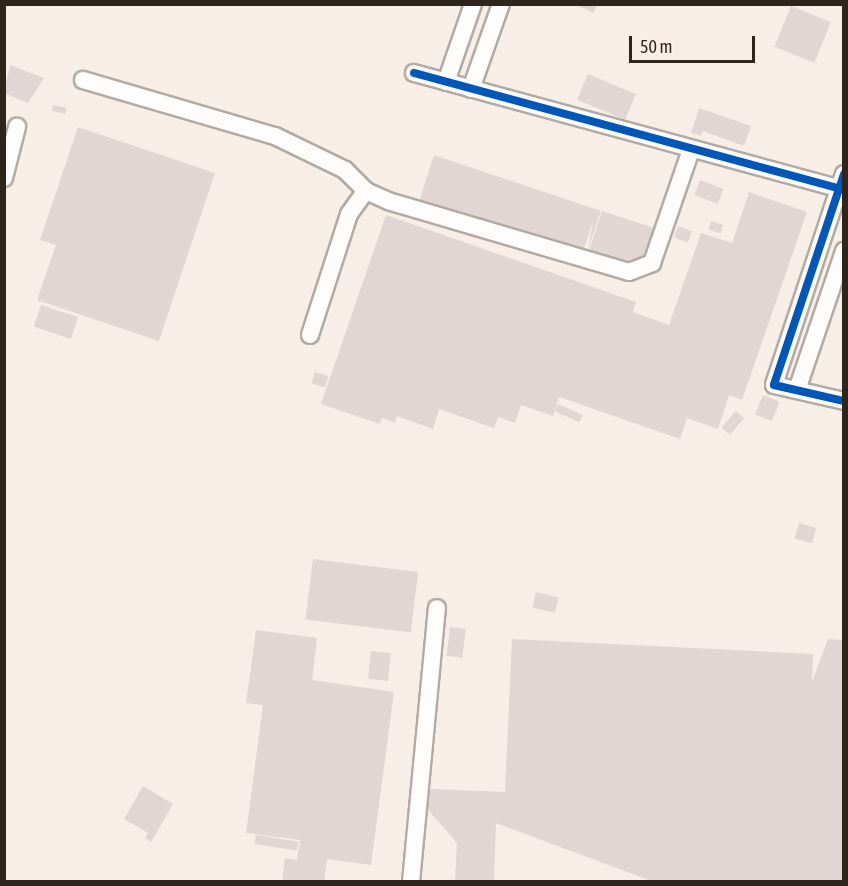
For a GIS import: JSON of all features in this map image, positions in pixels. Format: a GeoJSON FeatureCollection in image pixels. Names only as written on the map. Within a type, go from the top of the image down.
{"type":"FeatureCollection","features":[{"type":"Feature","properties":{"kind":"street"},"geometry":{"type":"LineString","coordinates":[[446,82],[474,4]]}},
{"type":"Feature","properties":{"kind":"street"},"geometry":{"type":"LineString","coordinates":[[471,89],[501,4]]}},
{"type":"Feature","properties":{"kind":"street"},"geometry":{"type":"LineString","coordinates":[[414,73],[691,150],[842,184],[774,385],[843,400]]}},
{"type":"Feature","properties":{"kind":"street"},"geometry":{"type":"LineString","coordinates":[[83,80],[275,136],[345,170],[366,191],[629,272],[652,263],[691,150]]}},
{"type":"Feature","properties":{"kind":"street"},"geometry":{"type":"LineString","coordinates":[[4,178],[17,127]]}},
{"type":"Feature","properties":{"kind":"street"},"geometry":{"type":"LineString","coordinates":[[310,335],[349,214],[366,191]]}},
{"type":"Feature","properties":{"kind":"street"},"geometry":{"type":"LineString","coordinates":[[797,390],[843,251]]}},
{"type":"Feature","properties":{"kind":"street"},"geometry":{"type":"LineString","coordinates":[[411,882],[437,608]]}},
{"type":"Feature","properties":{"kind":"building"},"geometry":{"type":"Polygon","coordinates":[[[574,4],[597,4],[594,13],[574,4]]]}},
{"type":"Feature","properties":{"kind":"building"},"geometry":{"type":"Polygon","coordinates":[[[791,6],[831,22],[814,63],[775,47],[791,6]]]}},
{"type":"Feature","properties":{"kind":"building"},"geometry":{"type":"Polygon","coordinates":[[[10,65],[44,78],[28,103],[4,93],[10,65]]]}},
{"type":"Feature","properties":{"kind":"building"},"geometry":{"type":"Polygon","coordinates":[[[588,74],[636,94],[625,120],[577,100],[588,74]]]}},
{"type":"Feature","properties":{"kind":"building"},"geometry":{"type":"Polygon","coordinates":[[[53,105],[67,108],[65,114],[52,111],[53,105]]]}},
{"type":"Feature","properties":{"kind":"building"},"geometry":{"type":"Polygon","coordinates":[[[699,108],[751,126],[744,146],[703,131],[701,136],[691,133],[699,108]]]}},
{"type":"Feature","properties":{"kind":"building"},"geometry":{"type":"Polygon","coordinates":[[[78,127],[215,173],[159,341],[37,300],[56,245],[40,240],[78,127]]]}},
{"type":"Feature","properties":{"kind":"building"},"geometry":{"type":"Polygon","coordinates":[[[434,155],[601,211],[588,250],[593,222],[580,260],[418,205],[434,155]]]}},
{"type":"Feature","properties":{"kind":"building"},"geometry":{"type":"Polygon","coordinates":[[[700,180],[723,189],[718,204],[694,195],[700,180]]]}},
{"type":"Feature","properties":{"kind":"building"},"geometry":{"type":"Polygon","coordinates":[[[749,192],[807,212],[742,400],[729,395],[718,429],[687,418],[680,439],[559,397],[553,416],[521,405],[515,423],[498,417],[494,428],[439,409],[433,429],[397,416],[395,423],[382,418],[380,424],[321,404],[386,215],[636,302],[633,312],[669,325],[701,233],[732,243],[749,192]]]}},
{"type":"Feature","properties":{"kind":"building"},"geometry":{"type":"Polygon","coordinates":[[[602,211],[654,228],[641,270],[588,253],[602,211]]]}},
{"type":"Feature","properties":{"kind":"building"},"geometry":{"type":"Polygon","coordinates":[[[711,221],[723,225],[721,234],[708,230],[711,221]]]}},
{"type":"Feature","properties":{"kind":"building"},"geometry":{"type":"Polygon","coordinates":[[[678,226],[692,231],[688,242],[674,237],[678,226]]]}},
{"type":"Feature","properties":{"kind":"building"},"geometry":{"type":"Polygon","coordinates":[[[41,305],[78,317],[71,339],[34,327],[41,305]]]}},
{"type":"Feature","properties":{"kind":"building"},"geometry":{"type":"Polygon","coordinates":[[[315,372],[328,376],[325,388],[311,383],[315,372]]]}},
{"type":"Feature","properties":{"kind":"building"},"geometry":{"type":"Polygon","coordinates":[[[763,395],[780,402],[772,421],[755,414],[763,395]]]}},
{"type":"Feature","properties":{"kind":"building"},"geometry":{"type":"Polygon","coordinates":[[[558,404],[583,415],[579,422],[555,411],[558,404]]]}},
{"type":"Feature","properties":{"kind":"building"},"geometry":{"type":"Polygon","coordinates":[[[736,411],[744,418],[730,435],[722,428],[736,411]]]}},
{"type":"Feature","properties":{"kind":"building"},"geometry":{"type":"Polygon","coordinates":[[[799,523],[816,528],[812,543],[795,538],[799,523]]]}},
{"type":"Feature","properties":{"kind":"building"},"geometry":{"type":"Polygon","coordinates":[[[313,559],[418,572],[411,632],[306,620],[313,559]]]}},
{"type":"Feature","properties":{"kind":"building"},"geometry":{"type":"Polygon","coordinates":[[[536,592],[558,597],[555,613],[532,608],[536,592]]]}},
{"type":"Feature","properties":{"kind":"building"},"geometry":{"type":"Polygon","coordinates":[[[450,627],[466,629],[462,658],[446,656],[450,627]]]}},
{"type":"Feature","properties":{"kind":"building"},"geometry":{"type":"Polygon","coordinates":[[[256,630],[317,638],[312,680],[394,692],[371,865],[327,859],[324,882],[282,882],[285,858],[297,860],[300,840],[246,833],[263,705],[246,703],[256,630]]]}},
{"type":"Feature","properties":{"kind":"building"},"geometry":{"type":"Polygon","coordinates":[[[512,639],[813,654],[812,682],[828,639],[844,640],[844,882],[654,882],[496,823],[494,882],[455,882],[457,843],[409,788],[505,792],[512,639]]]}},
{"type":"Feature","properties":{"kind":"building"},"geometry":{"type":"Polygon","coordinates":[[[371,651],[391,653],[388,681],[368,679],[371,651]]]}},
{"type":"Feature","properties":{"kind":"building"},"geometry":{"type":"Polygon","coordinates":[[[143,786],[173,804],[151,842],[145,838],[148,833],[124,819],[143,786]]]}},
{"type":"Feature","properties":{"kind":"building"},"geometry":{"type":"Polygon","coordinates":[[[256,835],[298,842],[297,851],[255,844],[256,835]]]}},
{"type":"Feature","properties":{"kind":"cycle path"},"geometry":{"type":"LineString","coordinates":[[414,73],[844,190]]}},
{"type":"Feature","properties":{"kind":"cycle path"},"geometry":{"type":"LineString","coordinates":[[844,174],[774,385],[844,401]]}}]}
